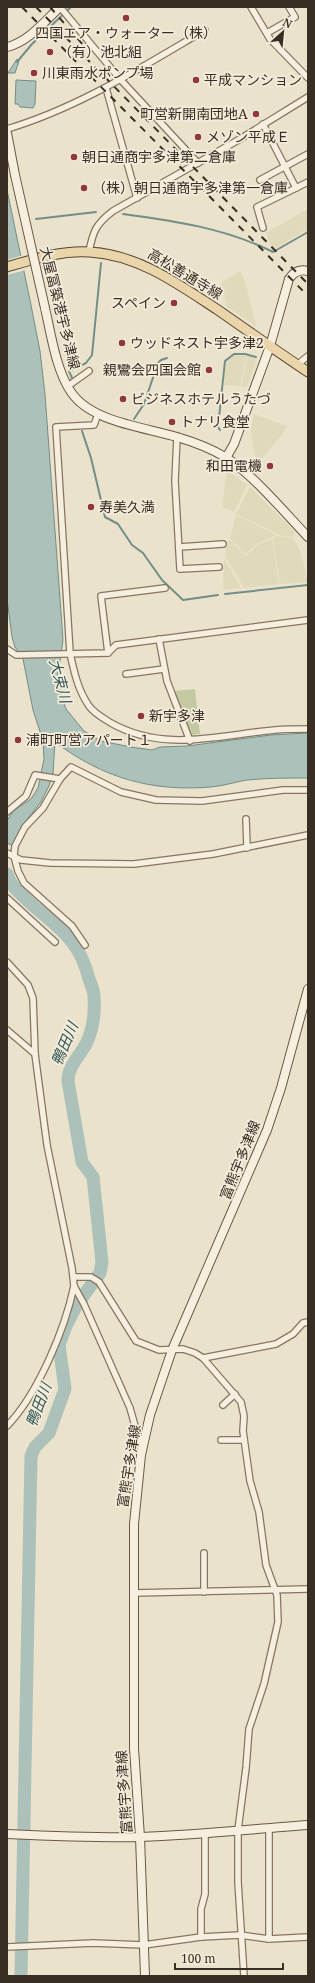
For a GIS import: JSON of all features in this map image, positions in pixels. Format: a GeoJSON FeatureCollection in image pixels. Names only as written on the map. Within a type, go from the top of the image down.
{"type":"FeatureCollection","features":[{"type":"Feature","properties":{"kind":"main road"},"geometry":{"type":"LineString","coordinates":[[7,47],[18,44],[63,11]]}},
{"type":"Feature","properties":{"kind":"main road","name":"大屋冨築港宇多津線"},"geometry":{"type":"LineString","coordinates":[[7,133],[45,308],[62,376],[68,386],[78,400],[98,414],[194,442],[226,458]]}},
{"type":"Feature","properties":{"kind":"main road","name":"高松善通寺線"},"geometry":{"type":"LineString","coordinates":[[7,267],[59,254],[89,252],[117,256],[149,267],[192,293],[308,372]]}},
{"type":"Feature","properties":{"kind":"main road"},"geometry":{"type":"LineString","coordinates":[[308,271],[298,271],[292,273],[289,279],[270,346],[234,444],[226,458],[262,488],[308,536]]}},
{"type":"Feature","properties":{"kind":"main road","name":"富熊宇多津線"},"geometry":{"type":"LineString","coordinates":[[145,1976],[140,1837],[134,1748],[133,1593],[134,1524],[142,1451],[150,1415],[172,1350],[267,1130],[306,1008],[308,989]]}},
{"type":"Feature","properties":{"kind":"main road"},"geometry":{"type":"LineString","coordinates":[[7,1834],[140,1837],[205,1834],[238,1830],[308,1826]]}},
{"type":"Feature","properties":{"kind":"street"},"geometry":{"type":"LineString","coordinates":[[251,7],[266,33],[308,78]]}},
{"type":"Feature","properties":{"kind":"street"},"geometry":{"type":"LineString","coordinates":[[266,33],[295,17],[289,7]]}},
{"type":"Feature","properties":{"kind":"street"},"geometry":{"type":"LineString","coordinates":[[63,11],[120,79],[198,163]]}},
{"type":"Feature","properties":{"kind":"street"},"geometry":{"type":"LineString","coordinates":[[7,129],[28,123],[106,88],[205,30]]}},
{"type":"Feature","properties":{"kind":"street"},"geometry":{"type":"LineString","coordinates":[[106,88],[137,198]]}},
{"type":"Feature","properties":{"kind":"street"},"geometry":{"type":"LineString","coordinates":[[89,252],[91,240],[99,222],[113,211],[198,163],[308,97]]}},
{"type":"Feature","properties":{"kind":"street"},"geometry":{"type":"LineString","coordinates":[[263,124],[296,188]]}},
{"type":"Feature","properties":{"kind":"street"},"geometry":{"type":"LineString","coordinates":[[260,180],[308,154]]}},
{"type":"Feature","properties":{"kind":"street"},"geometry":{"type":"LineString","coordinates":[[262,228],[257,207],[308,182]]}},
{"type":"Feature","properties":{"kind":"street"},"geometry":{"type":"LineString","coordinates":[[297,365],[308,356]]}},
{"type":"Feature","properties":{"kind":"street"},"geometry":{"type":"LineString","coordinates":[[68,386],[89,371]]}},
{"type":"Feature","properties":{"kind":"street"},"geometry":{"type":"LineString","coordinates":[[98,414],[94,425],[56,427],[70,653],[77,684],[90,708],[101,717],[134,734],[169,740],[190,741],[276,730],[308,730]]}},
{"type":"Feature","properties":{"kind":"street"},"geometry":{"type":"LineString","coordinates":[[177,437],[175,481],[180,569],[219,567]]}},
{"type":"Feature","properties":{"kind":"street"},"geometry":{"type":"LineString","coordinates":[[179,547],[223,544]]}},
{"type":"Feature","properties":{"kind":"street"},"geometry":{"type":"LineString","coordinates":[[108,653],[100,596],[166,588]]}},
{"type":"Feature","properties":{"kind":"street"},"geometry":{"type":"LineString","coordinates":[[7,649],[16,655],[108,653],[116,645],[308,620]]}},
{"type":"Feature","properties":{"kind":"street"},"geometry":{"type":"LineString","coordinates":[[159,639],[164,669],[170,692],[190,741]]}},
{"type":"Feature","properties":{"kind":"street"},"geometry":{"type":"LineString","coordinates":[[126,674],[164,669]]}},
{"type":"Feature","properties":{"kind":"street"},"geometry":{"type":"LineString","coordinates":[[85,945],[72,926],[24,883],[18,871],[14,856],[15,846],[24,827],[43,808],[60,779],[71,768],[121,792],[156,800],[202,801],[283,790],[308,790]]}},
{"type":"Feature","properties":{"kind":"street"},"geometry":{"type":"LineString","coordinates":[[7,812],[26,796],[35,775],[60,779]]}},
{"type":"Feature","properties":{"kind":"street"},"geometry":{"type":"LineString","coordinates":[[246,819],[247,848]]}},
{"type":"Feature","properties":{"kind":"street"},"geometry":{"type":"LineString","coordinates":[[7,853],[21,860],[50,863],[134,864],[212,854],[308,835]]}},
{"type":"Feature","properties":{"kind":"street"},"geometry":{"type":"LineString","coordinates":[[7,898],[55,942]]}},
{"type":"Feature","properties":{"kind":"street"},"geometry":{"type":"LineString","coordinates":[[7,962],[28,985],[33,998],[35,1054],[48,1145],[74,1277],[74,1286],[70,1303],[61,1331],[42,1375],[7,1426]]}},
{"type":"Feature","properties":{"kind":"street"},"geometry":{"type":"LineString","coordinates":[[7,1030],[35,1054]]}},
{"type":"Feature","properties":{"kind":"street"},"geometry":{"type":"LineString","coordinates":[[74,1277],[91,1277],[99,1282],[136,1342],[159,1350],[183,1349],[195,1353],[203,1358],[241,1402],[244,1416],[244,1440],[250,1481],[259,1512],[266,1565],[275,1590],[278,1622],[264,1684],[249,1729],[246,1768],[238,1830],[240,1935],[244,1976]]}},
{"type":"Feature","properties":{"kind":"street"},"geometry":{"type":"LineString","coordinates":[[74,1286],[84,1304],[130,1408],[142,1451]]}},
{"type":"Feature","properties":{"kind":"street"},"geometry":{"type":"LineString","coordinates":[[203,1358],[276,1344],[293,1334],[303,1323],[308,1322]]}},
{"type":"Feature","properties":{"kind":"street"},"geometry":{"type":"LineString","coordinates":[[223,1405],[235,1394]]}},
{"type":"Feature","properties":{"kind":"street"},"geometry":{"type":"LineString","coordinates":[[221,1440],[244,1440]]}},
{"type":"Feature","properties":{"kind":"street"},"geometry":{"type":"LineString","coordinates":[[204,1553],[204,1592]]}},
{"type":"Feature","properties":{"kind":"street"},"geometry":{"type":"LineString","coordinates":[[133,1593],[308,1589]]}},
{"type":"Feature","properties":{"kind":"street"},"geometry":{"type":"LineString","coordinates":[[269,1828],[269,1939]]}},
{"type":"Feature","properties":{"kind":"street"},"geometry":{"type":"LineString","coordinates":[[201,1937],[201,1909],[205,1894],[205,1834]]}},
{"type":"Feature","properties":{"kind":"street"},"geometry":{"type":"LineString","coordinates":[[7,1947],[93,1943],[144,1945],[201,1937],[240,1935],[269,1939],[308,1937]]}},
{"type":"Feature","properties":{"kind":"shaded area"},"geometry":{"type":"Polygon","coordinates":[[[308,209],[308,229],[272,250],[266,233],[308,209]]]}},
{"type":"Feature","properties":{"kind":"shaded area"},"geometry":{"type":"Polygon","coordinates":[[[240,271],[246,284],[256,326],[227,307],[221,283],[240,271]]]}},
{"type":"Feature","properties":{"kind":"shaded area"},"geometry":{"type":"Polygon","coordinates":[[[234,355],[247,356],[240,386],[224,385],[226,362],[234,355]]]}},
{"type":"Feature","properties":{"kind":"shaded area"},"geometry":{"type":"Polygon","coordinates":[[[248,356],[257,359],[247,387],[241,387],[248,356]]]}},
{"type":"Feature","properties":{"kind":"shaded area"},"geometry":{"type":"Polygon","coordinates":[[[254,414],[287,426],[282,435],[258,463],[253,448],[251,429],[254,414]]]}},
{"type":"Feature","properties":{"kind":"shaded area"},"geometry":{"type":"Polygon","coordinates":[[[227,470],[247,485],[234,512],[224,508],[222,505],[227,470]]]}},
{"type":"Feature","properties":{"kind":"shaded area"},"geometry":{"type":"Polygon","coordinates":[[[250,487],[295,532],[293,537],[282,536],[236,514],[250,487]]]}},
{"type":"Feature","properties":{"kind":"shaded area"},"geometry":{"type":"Polygon","coordinates":[[[236,515],[276,535],[255,545],[246,554],[230,538],[236,515]]]}},
{"type":"Feature","properties":{"kind":"shaded area"},"geometry":{"type":"Polygon","coordinates":[[[277,536],[293,538],[300,551],[308,582],[280,584],[273,539],[277,536]]]}},
{"type":"Feature","properties":{"kind":"shaded area"},"geometry":{"type":"Polygon","coordinates":[[[272,539],[279,584],[244,588],[225,556],[228,542],[230,540],[246,556],[257,545],[272,539]]]}},
{"type":"Feature","properties":{"kind":"shaded area"},"geometry":{"type":"Polygon","coordinates":[[[224,559],[241,588],[223,590],[224,559]]]}},
{"type":"Feature","properties":{"kind":"green space"},"geometry":{"type":"Polygon","coordinates":[[[195,689],[200,734],[192,735],[174,691],[195,689]]]}},
{"type":"Feature","properties":{"kind":"water"},"geometry":{"type":"Polygon","coordinates":[[[17,59],[19,61],[15,73],[8,73],[17,59]]]}},
{"type":"Feature","properties":{"kind":"water"},"geometry":{"type":"Polygon","coordinates":[[[16,80],[36,81],[35,104],[33,108],[20,107],[18,104],[15,104],[16,80]]]}},
{"type":"Feature","properties":{"kind":"water"},"geometry":{"type":"Polygon","coordinates":[[[7,190],[40,351],[45,394],[63,640],[57,681],[66,709],[84,731],[101,741],[152,750],[160,747],[187,746],[271,735],[308,733],[308,778],[255,779],[216,786],[189,788],[168,787],[129,780],[110,773],[91,765],[55,742],[53,773],[49,786],[41,802],[25,822],[13,846],[7,843],[7,821],[13,811],[31,799],[38,788],[44,759],[43,741],[33,710],[23,659],[15,647],[12,637],[7,599],[7,190]]]}},
{"type":"Feature","properties":{"kind":"pier"},"geometry":{"type":"Polygon","coordinates":[[[23,255],[26,270],[7,275],[7,260],[23,255]]]}},
{"type":"Feature","properties":{"kind":"waterway"},"geometry":{"type":"LineString","coordinates":[[17,62],[32,44],[71,7]]}},
{"type":"Feature","properties":{"kind":"waterway"},"geometry":{"type":"LineString","coordinates":[[36,219],[96,212]]}},
{"type":"Feature","properties":{"kind":"waterway"},"geometry":{"type":"LineString","coordinates":[[123,214],[181,223],[218,231],[273,252],[308,232]]}},
{"type":"Feature","properties":{"kind":"waterway"},"geometry":{"type":"LineString","coordinates":[[72,378],[69,371],[86,363],[92,355],[101,263]]}},
{"type":"Feature","properties":{"kind":"waterway"},"geometry":{"type":"LineString","coordinates":[[220,430],[218,427],[225,361],[234,354],[245,354],[256,357]]}},
{"type":"Feature","properties":{"kind":"waterway"},"geometry":{"type":"LineString","coordinates":[[134,419],[144,404],[158,363],[167,358]]}},
{"type":"Feature","properties":{"kind":"waterway"},"geometry":{"type":"LineString","coordinates":[[82,431],[91,458],[105,517],[118,524],[132,545],[143,553],[162,580],[183,600],[218,595]]}},
{"type":"Feature","properties":{"kind":"waterway"},"geometry":{"type":"LineString","coordinates":[[225,594],[308,585]]}},
{"type":"Feature","properties":{"kind":"waterway","name":"鴨田川"},"geometry":{"type":"LineString","coordinates":[[7,874],[16,890],[58,927],[73,943],[85,965],[94,992],[94,1014],[92,1027],[86,1044],[72,1066],[68,1076],[68,1081],[82,1162],[93,1177],[102,1262],[100,1273],[76,1306],[59,1345],[65,1389],[49,1433],[35,1447],[31,1456],[21,1976]]}},
{"type":"Feature","properties":{"kind":"railway"},"geometry":{"type":"LineString","coordinates":[[22,7],[308,296]]}},
{"type":"Feature","properties":{"kind":"railway"},"geometry":{"type":"LineString","coordinates":[[36,7],[308,284]]}},
{"type":"Feature","properties":{"kind":"railway"},"geometry":{"type":"LineString","coordinates":[[50,7],[84,46]]}},
{"type":"Feature","properties":{"kind":"place","name":"四国エア・ウォーター（株）"},"geometry":{"type":"Point","coordinates":[126,18]}},
{"type":"Feature","properties":{"kind":"place","name":"（有）池北組"},"geometry":{"type":"Point","coordinates":[50,52]}},
{"type":"Feature","properties":{"kind":"place","name":"川東雨水ポンプ場"},"geometry":{"type":"Point","coordinates":[34,73]}},
{"type":"Feature","properties":{"kind":"place","name":"平成マンション"},"geometry":{"type":"Point","coordinates":[196,80]}},
{"type":"Feature","properties":{"kind":"place","name":"町営新開南団地A"},"geometry":{"type":"Point","coordinates":[256,114]}},
{"type":"Feature","properties":{"kind":"place","name":"メゾン平成Ｅ"},"geometry":{"type":"Point","coordinates":[198,137]}},
{"type":"Feature","properties":{"kind":"place","name":"朝日通商宇多津第二倉庫"},"geometry":{"type":"Point","coordinates":[74,157]}},
{"type":"Feature","properties":{"kind":"place","name":"（株）朝日通商宇多津第一倉庫"},"geometry":{"type":"Point","coordinates":[84,188]}},
{"type":"Feature","properties":{"kind":"place","name":"スペイン"},"geometry":{"type":"Point","coordinates":[174,303]}},
{"type":"Feature","properties":{"kind":"place","name":"ウッドネスト宇多津2"},"geometry":{"type":"Point","coordinates":[122,343]}},
{"type":"Feature","properties":{"kind":"place","name":"親鸞会四国会館"},"geometry":{"type":"Point","coordinates":[209,370]}},
{"type":"Feature","properties":{"kind":"place","name":"ビジネスホテルうたづ"},"geometry":{"type":"Point","coordinates":[123,399]}},
{"type":"Feature","properties":{"kind":"place","name":"トナリ食堂"},"geometry":{"type":"Point","coordinates":[172,422]}},
{"type":"Feature","properties":{"kind":"place","name":"和田電機"},"geometry":{"type":"Point","coordinates":[270,466]}},
{"type":"Feature","properties":{"kind":"place","name":"寿美久満"},"geometry":{"type":"Point","coordinates":[91,507]}},
{"type":"Feature","properties":{"kind":"place","name":"新宇多津"},"geometry":{"type":"Point","coordinates":[141,716]}},
{"type":"Feature","properties":{"kind":"place","name":"浦町町営アパート１"},"geometry":{"type":"Point","coordinates":[18,740]}},
{"type":"Feature","properties":{"kind":"water label","name":"大束川"},"geometry":{"type":"Point","coordinates":[60,681]}}]}
